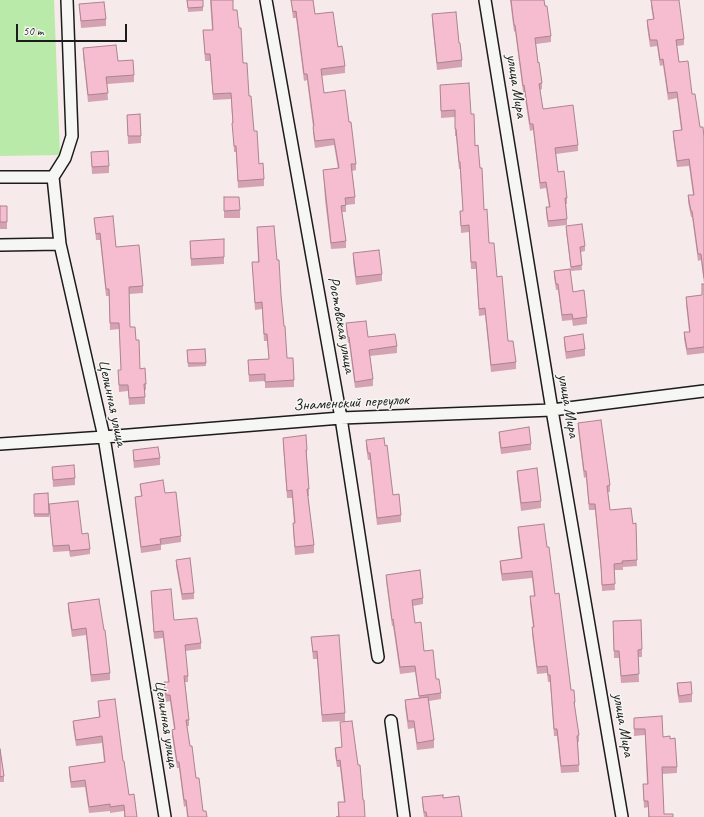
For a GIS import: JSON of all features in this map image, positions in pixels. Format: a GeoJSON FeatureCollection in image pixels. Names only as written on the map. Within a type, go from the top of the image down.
{"type":"FeatureCollection","features":[{"type":"Feature","properties":{"kind":"street"},"geometry":{"type":"LineString","coordinates":[[0,177],[53,177],[65,158],[72,136],[68,0]]}},
{"type":"Feature","properties":{"kind":"street","name":"Ростовская улица"},"geometry":{"type":"LineString","coordinates":[[266,0],[341,418],[378,657]]}},
{"type":"Feature","properties":{"kind":"street","name":"улица Мира"},"geometry":{"type":"LineString","coordinates":[[485,0],[552,410],[622,817]]}},
{"type":"Feature","properties":{"kind":"street","name":"Целинная улица"},"geometry":{"type":"LineString","coordinates":[[53,177],[60,244],[104,437],[165,817]]}},
{"type":"Feature","properties":{"kind":"street"},"geometry":{"type":"LineString","coordinates":[[0,245],[60,244]]}},
{"type":"Feature","properties":{"kind":"street","name":"Знаменский переулок"},"geometry":{"type":"LineString","coordinates":[[0,444],[341,418],[552,410],[704,391]]}},
{"type":"Feature","properties":{"kind":"street"},"geometry":{"type":"LineString","coordinates":[[391,721],[404,817]]}},
{"type":"Feature","properties":{"kind":"green space"},"geometry":{"type":"Polygon","coordinates":[[[0,0],[54,0],[60,155],[0,156],[0,0]]]}},
{"type":"Feature","properties":{"kind":"building"},"geometry":{"type":"Polygon","coordinates":[[[187,0],[203,0],[203,7],[188,8],[187,0]]]}},
{"type":"Feature","properties":{"kind":"building"},"geometry":{"type":"Polygon","coordinates":[[[211,0],[233,0],[233,10],[237,10],[239,28],[241,28],[243,63],[247,63],[249,96],[251,96],[254,131],[257,131],[259,164],[263,163],[264,179],[238,181],[236,146],[234,146],[232,123],[231,93],[213,94],[210,54],[205,54],[203,30],[213,30],[211,0]]]}},
{"type":"Feature","properties":{"kind":"building"},"geometry":{"type":"Polygon","coordinates":[[[291,0],[313,0],[315,14],[333,12],[338,47],[342,46],[345,66],[321,69],[324,93],[345,90],[349,122],[351,122],[356,164],[351,164],[355,197],[345,198],[346,205],[341,206],[346,241],[331,243],[323,170],[339,168],[334,139],[315,141],[307,74],[304,74],[296,11],[293,12],[291,0]]]}},
{"type":"Feature","properties":{"kind":"building"},"geometry":{"type":"Polygon","coordinates":[[[511,0],[544,0],[545,6],[547,6],[551,36],[535,38],[542,83],[539,84],[543,109],[573,105],[578,145],[555,148],[558,172],[564,171],[567,198],[565,198],[567,219],[548,221],[546,207],[550,207],[546,182],[540,183],[533,124],[530,124],[524,85],[523,86],[511,0]]]}},
{"type":"Feature","properties":{"kind":"building"},"geometry":{"type":"Polygon","coordinates":[[[651,0],[679,0],[684,39],[676,40],[679,62],[688,61],[692,94],[695,94],[700,127],[703,127],[704,138],[704,278],[701,254],[698,254],[692,211],[688,195],[694,195],[689,159],[677,161],[673,131],[682,130],[677,92],[668,93],[663,59],[660,60],[657,40],[650,40],[647,20],[654,19],[651,0]]]}},
{"type":"Feature","properties":{"kind":"building"},"geometry":{"type":"Polygon","coordinates":[[[104,2],[106,19],[81,21],[79,4],[104,2]]]}},
{"type":"Feature","properties":{"kind":"building"},"geometry":{"type":"Polygon","coordinates":[[[456,12],[462,60],[437,63],[432,14],[456,12]]]}},
{"type":"Feature","properties":{"kind":"building"},"geometry":{"type":"Polygon","coordinates":[[[116,45],[118,61],[133,60],[134,75],[106,77],[108,93],[88,95],[83,48],[116,45]]]}},
{"type":"Feature","properties":{"kind":"building"},"geometry":{"type":"Polygon","coordinates":[[[469,83],[471,114],[474,114],[475,146],[478,145],[480,168],[482,168],[484,210],[487,209],[489,243],[494,243],[497,277],[502,276],[508,341],[513,341],[516,362],[491,365],[485,308],[479,309],[476,262],[471,262],[469,225],[461,226],[460,211],[463,211],[460,162],[455,129],[455,110],[441,111],[440,85],[469,83]]]}},
{"type":"Feature","properties":{"kind":"building"},"geometry":{"type":"Polygon","coordinates":[[[140,114],[141,136],[128,136],[127,115],[140,114]]]}},
{"type":"Feature","properties":{"kind":"building"},"geometry":{"type":"Polygon","coordinates":[[[108,151],[109,166],[92,167],[91,152],[108,151]]]}},
{"type":"Feature","properties":{"kind":"building"},"geometry":{"type":"Polygon","coordinates":[[[224,197],[239,197],[240,210],[224,211],[224,197]]]}},
{"type":"Feature","properties":{"kind":"building"},"geometry":{"type":"Polygon","coordinates":[[[0,206],[7,206],[7,222],[0,222],[0,206]]]}},
{"type":"Feature","properties":{"kind":"building"},"geometry":{"type":"Polygon","coordinates":[[[113,216],[116,247],[139,245],[143,286],[129,287],[130,327],[135,327],[136,340],[139,340],[140,369],[145,368],[145,397],[129,398],[128,385],[119,385],[118,370],[121,370],[119,323],[110,323],[109,289],[106,289],[100,233],[96,234],[94,218],[113,216]]]}},
{"type":"Feature","properties":{"kind":"building"},"geometry":{"type":"Polygon","coordinates":[[[582,224],[585,246],[580,247],[582,265],[571,267],[566,226],[582,224]]]}},
{"type":"Feature","properties":{"kind":"building"},"geometry":{"type":"Polygon","coordinates":[[[274,226],[277,260],[279,260],[287,358],[293,358],[294,380],[265,382],[265,374],[249,375],[248,360],[269,359],[267,334],[264,334],[262,302],[255,303],[252,262],[259,262],[257,227],[274,226]]]}},
{"type":"Feature","properties":{"kind":"building"},"geometry":{"type":"Polygon","coordinates":[[[224,239],[224,257],[191,259],[190,241],[224,239]]]}},
{"type":"Feature","properties":{"kind":"building"},"geometry":{"type":"Polygon","coordinates":[[[379,250],[382,274],[356,277],[353,253],[379,250]]]}},
{"type":"Feature","properties":{"kind":"building"},"geometry":{"type":"Polygon","coordinates":[[[570,269],[573,292],[584,290],[587,317],[573,319],[572,314],[562,315],[558,284],[556,284],[554,271],[570,269]]]}},
{"type":"Feature","properties":{"kind":"building"},"geometry":{"type":"Polygon","coordinates":[[[702,284],[704,284],[704,347],[687,349],[684,332],[690,332],[686,297],[702,295],[702,284]]]}},
{"type":"Feature","properties":{"kind":"building"},"geometry":{"type":"Polygon","coordinates":[[[366,321],[368,337],[395,334],[397,346],[369,350],[373,379],[355,382],[346,323],[366,321]]]}},
{"type":"Feature","properties":{"kind":"building"},"geometry":{"type":"Polygon","coordinates":[[[583,334],[585,349],[566,352],[564,337],[583,334]]]}},
{"type":"Feature","properties":{"kind":"building"},"geometry":{"type":"Polygon","coordinates":[[[205,349],[206,363],[188,363],[187,350],[205,349]]]}},
{"type":"Feature","properties":{"kind":"building"},"geometry":{"type":"Polygon","coordinates":[[[601,420],[610,485],[607,486],[610,510],[631,508],[633,524],[636,523],[637,560],[622,561],[623,563],[614,564],[615,584],[602,585],[595,504],[589,504],[586,471],[584,471],[578,423],[601,420]]]}},
{"type":"Feature","properties":{"kind":"building"},"geometry":{"type":"Polygon","coordinates":[[[529,427],[531,444],[501,448],[499,432],[529,427]]]}},
{"type":"Feature","properties":{"kind":"building"},"geometry":{"type":"Polygon","coordinates":[[[306,435],[309,489],[307,489],[314,545],[295,547],[293,523],[295,523],[292,490],[287,491],[283,438],[306,435]]]}},
{"type":"Feature","properties":{"kind":"building"},"geometry":{"type":"Polygon","coordinates":[[[384,438],[385,446],[387,445],[393,495],[399,494],[401,515],[377,518],[370,453],[368,453],[366,440],[384,438]]]}},
{"type":"Feature","properties":{"kind":"building"},"geometry":{"type":"Polygon","coordinates":[[[158,447],[160,458],[134,461],[133,450],[158,447]]]}},
{"type":"Feature","properties":{"kind":"building"},"geometry":{"type":"Polygon","coordinates":[[[74,465],[75,478],[53,480],[52,467],[74,465]]]}},
{"type":"Feature","properties":{"kind":"building"},"geometry":{"type":"Polygon","coordinates":[[[537,468],[541,501],[521,503],[517,471],[537,468]]]}},
{"type":"Feature","properties":{"kind":"building"},"geometry":{"type":"Polygon","coordinates":[[[163,480],[165,493],[176,492],[181,536],[160,539],[161,544],[141,547],[135,497],[142,496],[140,484],[163,480]]]}},
{"type":"Feature","properties":{"kind":"building"},"geometry":{"type":"Polygon","coordinates":[[[48,493],[49,514],[34,514],[34,494],[48,493]]]}},
{"type":"Feature","properties":{"kind":"building"},"geometry":{"type":"Polygon","coordinates":[[[78,501],[82,534],[88,533],[90,549],[70,551],[69,545],[53,546],[49,504],[78,501]]]}},
{"type":"Feature","properties":{"kind":"building"},"geometry":{"type":"Polygon","coordinates":[[[544,524],[547,547],[549,547],[555,594],[559,593],[571,690],[574,690],[574,702],[579,735],[577,736],[579,765],[561,766],[557,729],[554,729],[550,675],[548,675],[547,666],[537,667],[530,596],[535,596],[532,571],[502,574],[500,561],[522,558],[518,527],[544,524]]]}},
{"type":"Feature","properties":{"kind":"building"},"geometry":{"type":"Polygon","coordinates":[[[190,558],[194,593],[182,594],[176,560],[190,558]]]}},
{"type":"Feature","properties":{"kind":"building"},"geometry":{"type":"Polygon","coordinates":[[[420,570],[423,598],[412,600],[415,623],[421,622],[424,651],[433,650],[436,679],[439,679],[441,693],[419,696],[415,666],[400,667],[386,575],[420,570]]]}},
{"type":"Feature","properties":{"kind":"building"},"geometry":{"type":"Polygon","coordinates":[[[171,589],[174,620],[197,618],[201,643],[185,645],[188,676],[184,676],[189,720],[186,720],[190,746],[192,746],[196,778],[199,778],[203,811],[206,811],[207,817],[188,817],[172,730],[175,729],[170,695],[166,695],[164,682],[169,682],[163,631],[154,632],[151,591],[171,589]]]}},
{"type":"Feature","properties":{"kind":"building"},"geometry":{"type":"Polygon","coordinates":[[[99,599],[105,630],[110,673],[91,675],[86,628],[72,630],[68,603],[99,599]]]}},
{"type":"Feature","properties":{"kind":"building"},"geometry":{"type":"Polygon","coordinates":[[[641,620],[642,649],[638,650],[639,674],[621,676],[619,651],[614,651],[613,621],[641,620]]]}},
{"type":"Feature","properties":{"kind":"building"},"geometry":{"type":"Polygon","coordinates":[[[339,635],[345,713],[322,715],[317,651],[313,652],[311,637],[339,635]]]}},
{"type":"Feature","properties":{"kind":"building"},"geometry":{"type":"Polygon","coordinates":[[[691,682],[692,694],[679,696],[677,683],[691,682]]]}},
{"type":"Feature","properties":{"kind":"building"},"geometry":{"type":"Polygon","coordinates":[[[428,697],[434,740],[417,743],[414,721],[408,721],[405,700],[428,697]]]}},
{"type":"Feature","properties":{"kind":"building"},"geometry":{"type":"Polygon","coordinates":[[[115,699],[129,795],[134,794],[137,817],[125,817],[124,805],[110,807],[110,804],[89,807],[85,780],[71,782],[69,767],[105,762],[102,736],[76,740],[73,721],[100,717],[98,701],[115,699]]]}},
{"type":"Feature","properties":{"kind":"building"},"geometry":{"type":"Polygon","coordinates":[[[662,716],[663,737],[670,736],[670,739],[675,738],[677,767],[662,767],[664,814],[673,814],[673,817],[649,817],[648,801],[644,801],[643,784],[648,784],[645,729],[634,729],[634,718],[662,716]]]}},
{"type":"Feature","properties":{"kind":"building"},"geometry":{"type":"Polygon","coordinates":[[[352,721],[358,765],[360,765],[365,817],[339,817],[338,802],[345,802],[340,760],[337,761],[335,748],[342,747],[340,722],[352,721]]]}},
{"type":"Feature","properties":{"kind":"building"},"geometry":{"type":"Polygon","coordinates":[[[0,749],[4,776],[0,777],[0,749]]]}},
{"type":"Feature","properties":{"kind":"building"},"geometry":{"type":"Polygon","coordinates":[[[443,795],[443,798],[459,796],[462,817],[427,817],[426,812],[424,812],[422,797],[443,795]]]}}]}
